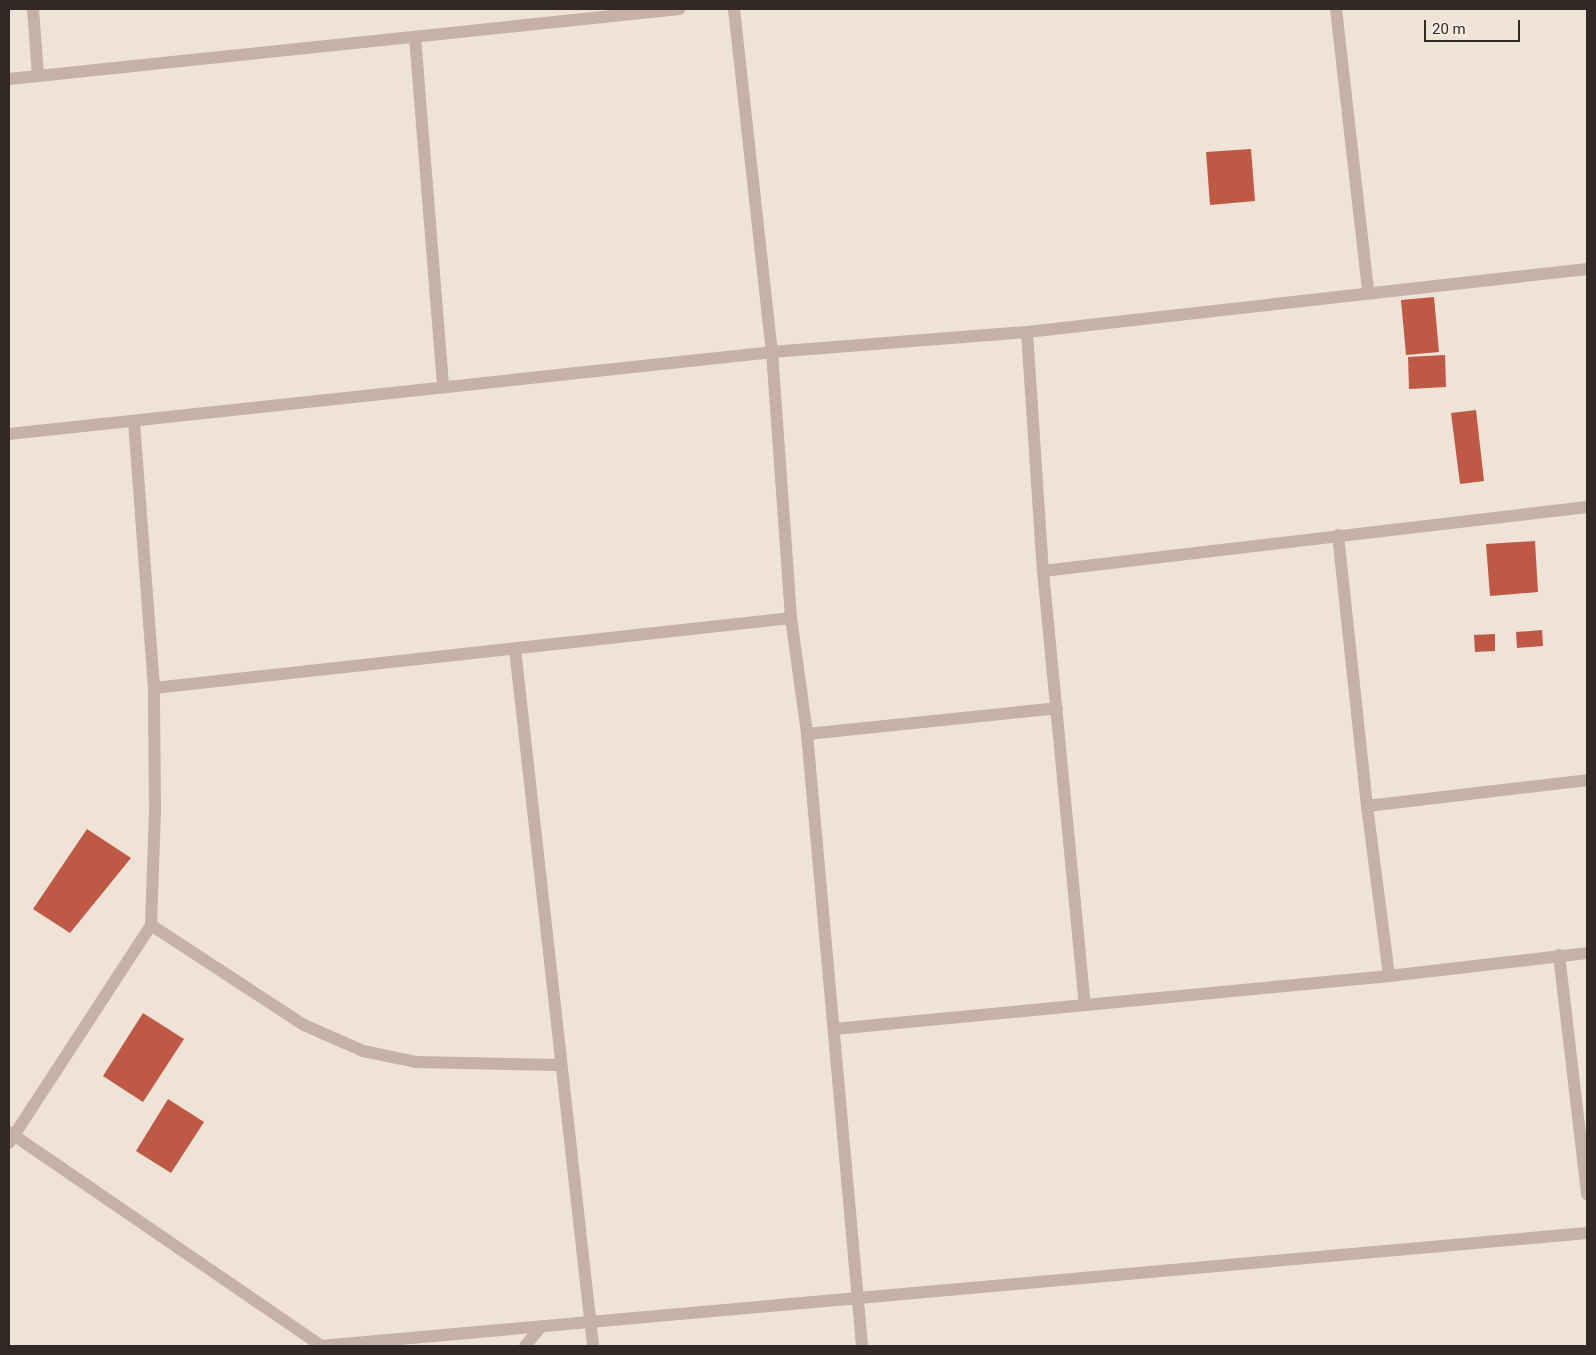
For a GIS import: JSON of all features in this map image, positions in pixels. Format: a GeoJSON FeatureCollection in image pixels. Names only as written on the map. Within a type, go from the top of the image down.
{"type":"FeatureCollection","features":[{"type":"Feature","properties":{"kind":"street"},"geometry":{"type":"LineString","coordinates":[[33,9],[38,76]]}},
{"type":"Feature","properties":{"kind":"street"},"geometry":{"type":"LineString","coordinates":[[9,79],[679,9]]}},
{"type":"Feature","properties":{"kind":"street"},"geometry":{"type":"LineString","coordinates":[[734,9],[772,352],[791,618],[807,734],[862,1346]]}},
{"type":"Feature","properties":{"kind":"street"},"geometry":{"type":"LineString","coordinates":[[1336,9],[1368,292]]}},
{"type":"Feature","properties":{"kind":"street"},"geometry":{"type":"LineString","coordinates":[[415,37],[443,386]]}},
{"type":"Feature","properties":{"kind":"street"},"geometry":{"type":"LineString","coordinates":[[9,434],[772,352],[1027,332],[1368,292],[1587,269]]}},
{"type":"Feature","properties":{"kind":"street"},"geometry":{"type":"LineString","coordinates":[[1027,332],[1043,571],[1085,1005]]}},
{"type":"Feature","properties":{"kind":"street"},"geometry":{"type":"LineString","coordinates":[[134,422],[154,688],[156,813],[151,925],[10,1137],[321,1346],[1587,1233]]}},
{"type":"Feature","properties":{"kind":"street"},"geometry":{"type":"LineString","coordinates":[[1043,571],[1587,507]]}},
{"type":"Feature","properties":{"kind":"street"},"geometry":{"type":"LineString","coordinates":[[1338,535],[1367,806],[1389,976]]}},
{"type":"Feature","properties":{"kind":"street"},"geometry":{"type":"LineString","coordinates":[[154,688],[791,618]]}},
{"type":"Feature","properties":{"kind":"street"},"geometry":{"type":"LineString","coordinates":[[515,649],[560,1065],[593,1346]]}},
{"type":"Feature","properties":{"kind":"street"},"geometry":{"type":"LineString","coordinates":[[807,734],[1057,708]]}},
{"type":"Feature","properties":{"kind":"street"},"geometry":{"type":"LineString","coordinates":[[1367,806],[1587,780]]}},
{"type":"Feature","properties":{"kind":"street"},"geometry":{"type":"LineString","coordinates":[[151,925],[304,1025],[363,1051],[416,1062],[560,1065]]}},
{"type":"Feature","properties":{"kind":"street"},"geometry":{"type":"LineString","coordinates":[[834,1029],[1389,976],[1587,953]]}},
{"type":"Feature","properties":{"kind":"street"},"geometry":{"type":"LineString","coordinates":[[1559,955],[1587,1194]]}},
{"type":"Feature","properties":{"kind":"street"},"geometry":{"type":"LineString","coordinates":[[525,1346],[541,1326]]}},
{"type":"Feature","properties":{"kind":"building"},"geometry":{"type":"Polygon","coordinates":[[[1251,149],[1255,201],[1210,205],[1206,152],[1251,149]]]}},
{"type":"Feature","properties":{"kind":"building"},"geometry":{"type":"Polygon","coordinates":[[[1434,297],[1439,352],[1406,355],[1401,300],[1434,297]]]}},
{"type":"Feature","properties":{"kind":"building"},"geometry":{"type":"Polygon","coordinates":[[[1445,355],[1446,387],[1409,389],[1408,357],[1445,355]]]}},
{"type":"Feature","properties":{"kind":"building"},"geometry":{"type":"Polygon","coordinates":[[[1476,410],[1484,481],[1460,484],[1451,413],[1476,410]]]}},
{"type":"Feature","properties":{"kind":"building"},"geometry":{"type":"Polygon","coordinates":[[[1535,541],[1538,592],[1490,596],[1486,544],[1535,541]]]}},
{"type":"Feature","properties":{"kind":"building"},"geometry":{"type":"Polygon","coordinates":[[[1542,630],[1543,646],[1517,648],[1516,632],[1542,630]]]}},
{"type":"Feature","properties":{"kind":"building"},"geometry":{"type":"Polygon","coordinates":[[[1495,634],[1495,651],[1475,652],[1474,635],[1495,634]]]}},
{"type":"Feature","properties":{"kind":"building"},"geometry":{"type":"Polygon","coordinates":[[[87,829],[131,858],[70,933],[33,909],[87,829]]]}},
{"type":"Feature","properties":{"kind":"building"},"geometry":{"type":"Polygon","coordinates":[[[143,1013],[184,1039],[143,1102],[103,1076],[143,1013]]]}},
{"type":"Feature","properties":{"kind":"building"},"geometry":{"type":"Polygon","coordinates":[[[168,1099],[204,1122],[171,1173],[136,1151],[168,1099]]]}}]}
